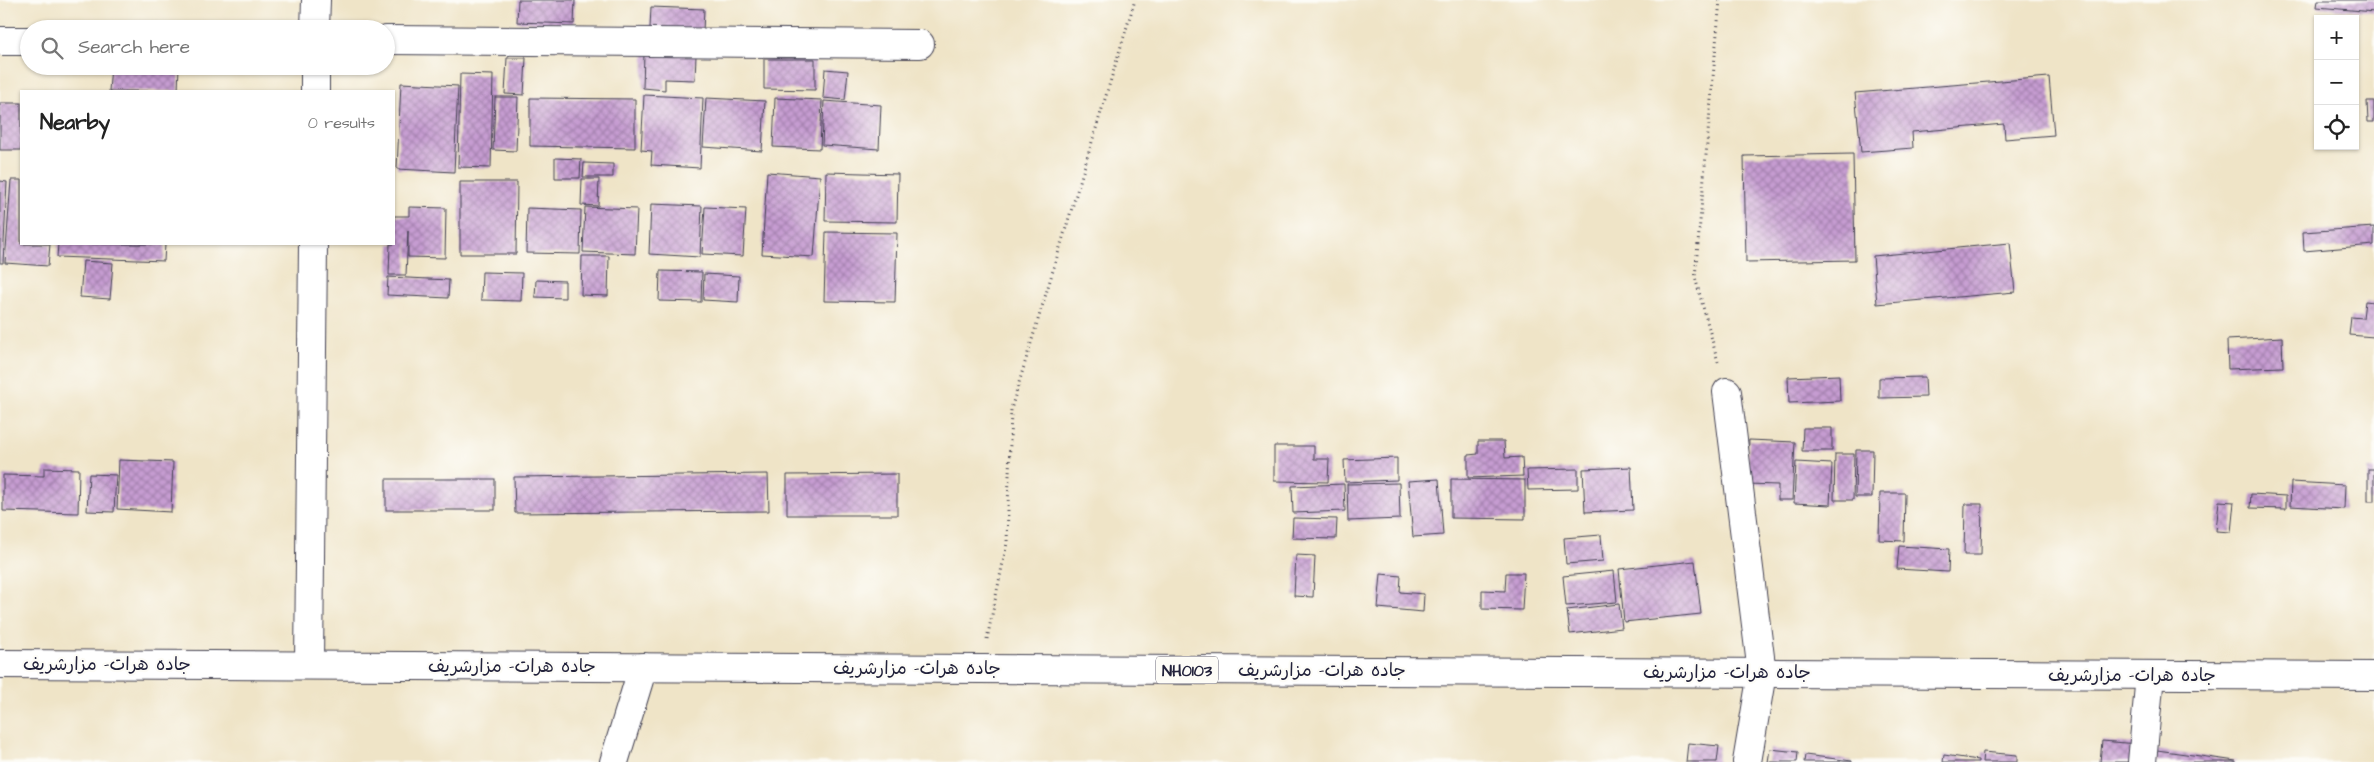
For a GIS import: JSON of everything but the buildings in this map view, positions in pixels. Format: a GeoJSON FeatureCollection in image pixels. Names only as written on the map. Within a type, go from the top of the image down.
{"type":"FeatureCollection","features":[{"type":"Feature","properties":{"kind":"main road"},"geometry":{"type":"LineString","coordinates":[[316,0],[316,20]]}},
{"type":"Feature","properties":{"kind":"main road"},"geometry":{"type":"LineString","coordinates":[[395,40],[920,44]]}},
{"type":"Feature","properties":{"kind":"main road"},"geometry":{"type":"LineString","coordinates":[[0,41],[20,41]]}},
{"type":"Feature","properties":{"kind":"main road"},"geometry":{"type":"LineString","coordinates":[[315,75],[315,90]]}},
{"type":"Feature","properties":{"kind":"main road"},"geometry":{"type":"LineString","coordinates":[[309,665],[313,245]]}},
{"type":"Feature","properties":{"kind":"main road"},"geometry":{"type":"LineString","coordinates":[[1727,392],[1762,673],[1747,762]]}},
{"type":"Feature","properties":{"kind":"main road","name":"جاده هرات- مزارشریف"},"geometry":{"type":"LineString","coordinates":[[0,664],[2374,676]]}},
{"type":"Feature","properties":{"kind":"main road"},"geometry":{"type":"LineString","coordinates":[[614,762],[643,667]]}},
{"type":"Feature","properties":{"kind":"main road"},"geometry":{"type":"LineString","coordinates":[[2142,762],[2150,675]]}},
{"type":"Feature","properties":{"kind":"path"},"geometry":{"type":"LineString","coordinates":[[981,669],[1007,543],[1011,409],[1134,0]]}},
{"type":"Feature","properties":{"kind":"path"},"geometry":{"type":"LineString","coordinates":[[1720,0],[1695,277],[1727,392]]}}]}
